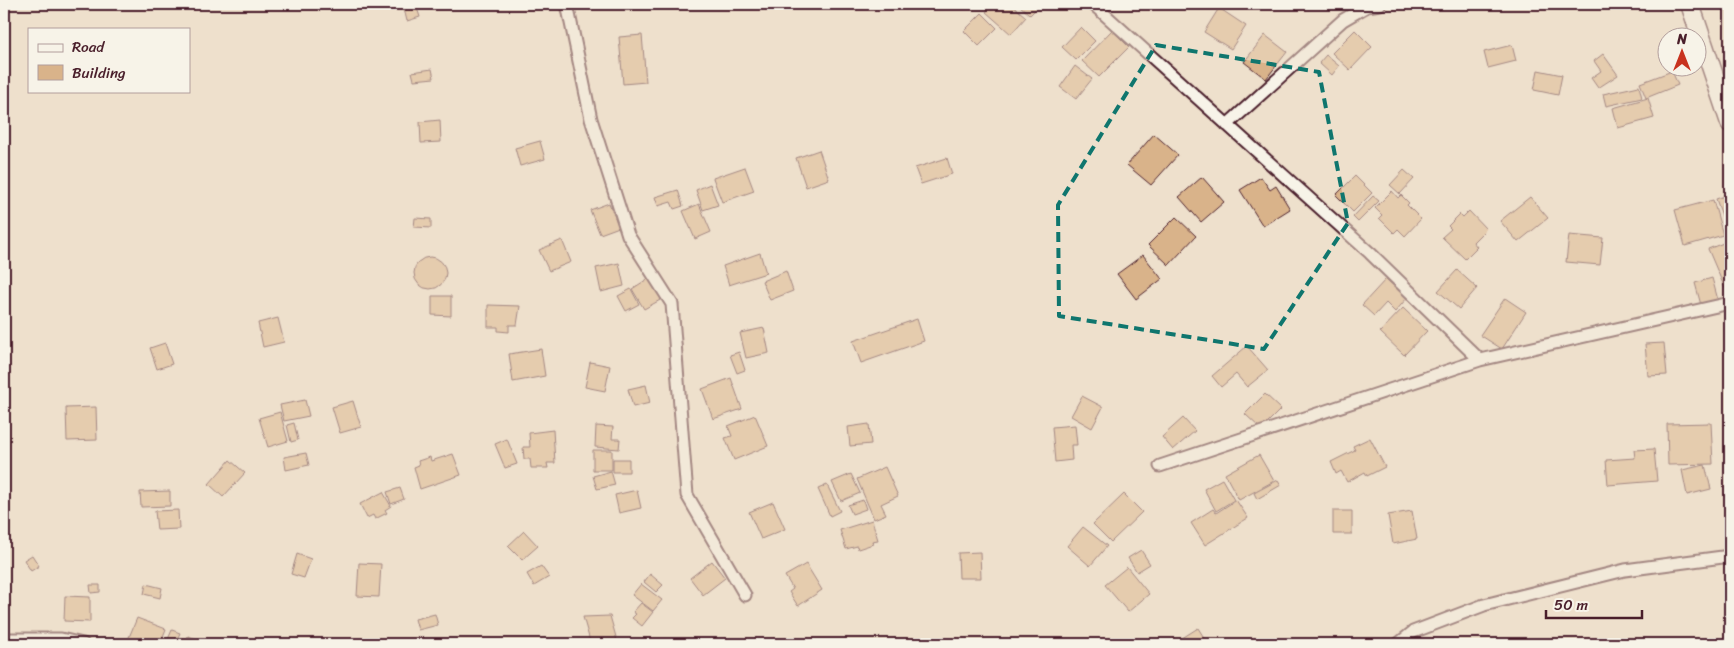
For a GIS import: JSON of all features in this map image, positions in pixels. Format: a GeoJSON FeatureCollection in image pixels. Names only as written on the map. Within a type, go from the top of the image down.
{"type":"FeatureCollection","features":[{"type":"Feature","properties":{"kind":"main road"},"geometry":{"type":"LineString","coordinates":[[1690,4],[1730,123]]}},
{"type":"Feature","properties":{"kind":"street"},"geometry":{"type":"LineString","coordinates":[[567,4],[590,119],[628,235],[672,304],[687,495],[745,594]]}},
{"type":"Feature","properties":{"kind":"street"},"geometry":{"type":"LineString","coordinates":[[1093,4],[1370,253],[1480,360]]}},
{"type":"Feature","properties":{"kind":"street"},"geometry":{"type":"LineString","coordinates":[[1227,125],[1343,20],[1367,6],[1380,4]]}},
{"type":"Feature","properties":{"kind":"street"},"geometry":{"type":"LineString","coordinates":[[1160,466],[1480,360],[1730,303]]}},
{"type":"Feature","properties":{"kind":"street"},"geometry":{"type":"LineString","coordinates":[[1398,644],[1413,632],[1484,605],[1625,570],[1730,556]]}},
{"type":"Feature","properties":{"kind":"street"},"geometry":{"type":"LineString","coordinates":[[4,639],[61,639],[83,644]]}},
{"type":"Feature","properties":{"kind":"highlighted area"},"geometry":{"type":"Polygon","coordinates":[[[1156,45],[1319,72],[1348,223],[1264,349],[1059,316],[1058,205],[1156,45]]]}},
{"type":"Feature","properties":{"kind":"building"},"geometry":{"type":"Polygon","coordinates":[[[993,4],[1011,4],[1026,17],[1011,34],[986,12],[993,4]]]}},
{"type":"Feature","properties":{"kind":"building"},"geometry":{"type":"Polygon","coordinates":[[[1018,4],[1041,4],[1030,15],[1018,4]]]}},
{"type":"Feature","properties":{"kind":"building"},"geometry":{"type":"Polygon","coordinates":[[[416,5],[420,17],[407,21],[404,9],[416,5]]]}},
{"type":"Feature","properties":{"kind":"building"},"geometry":{"type":"Polygon","coordinates":[[[1219,8],[1246,26],[1231,49],[1204,32],[1219,8]]]}},
{"type":"Feature","properties":{"kind":"building"},"geometry":{"type":"Polygon","coordinates":[[[982,13],[997,28],[979,46],[964,31],[982,13]]]}},
{"type":"Feature","properties":{"kind":"building"},"geometry":{"type":"Polygon","coordinates":[[[1081,27],[1095,41],[1076,60],[1062,47],[1081,27]]]}},
{"type":"Feature","properties":{"kind":"building"},"geometry":{"type":"Polygon","coordinates":[[[1112,30],[1129,47],[1099,77],[1082,61],[1112,30]]]}},
{"type":"Feature","properties":{"kind":"building"},"geometry":{"type":"Polygon","coordinates":[[[1355,30],[1372,47],[1350,70],[1332,53],[1355,30]]]}},
{"type":"Feature","properties":{"kind":"building"},"geometry":{"type":"Polygon","coordinates":[[[642,35],[646,82],[623,84],[619,37],[642,35]]]}},
{"type":"Feature","properties":{"kind":"building"},"geometry":{"type":"Polygon","coordinates":[[[1265,35],[1287,52],[1266,79],[1244,62],[1265,35]]]}},
{"type":"Feature","properties":{"kind":"building"},"geometry":{"type":"Polygon","coordinates":[[[1512,45],[1516,61],[1488,68],[1484,52],[1512,45]]]}},
{"type":"Feature","properties":{"kind":"building"},"geometry":{"type":"Polygon","coordinates":[[[1603,54],[1618,75],[1598,88],[1591,78],[1601,71],[1594,61],[1603,54]]]}},
{"type":"Feature","properties":{"kind":"building"},"geometry":{"type":"Polygon","coordinates":[[[1326,55],[1339,66],[1332,75],[1319,63],[1326,55]]]}},
{"type":"Feature","properties":{"kind":"building"},"geometry":{"type":"Polygon","coordinates":[[[1075,66],[1092,79],[1076,99],[1060,87],[1075,66]]]}},
{"type":"Feature","properties":{"kind":"building"},"geometry":{"type":"Polygon","coordinates":[[[432,69],[434,78],[414,80],[412,72],[432,69]]]}},
{"type":"Feature","properties":{"kind":"building"},"geometry":{"type":"Polygon","coordinates":[[[1538,70],[1562,75],[1558,95],[1534,90],[1538,70]]]}},
{"type":"Feature","properties":{"kind":"building"},"geometry":{"type":"Polygon","coordinates":[[[1656,77],[1675,78],[1678,85],[1646,98],[1640,83],[1656,77]]]}},
{"type":"Feature","properties":{"kind":"building"},"geometry":{"type":"Polygon","coordinates":[[[1639,86],[1642,98],[1606,106],[1603,94],[1639,86]]]}},
{"type":"Feature","properties":{"kind":"building"},"geometry":{"type":"Polygon","coordinates":[[[1648,98],[1654,118],[1618,128],[1613,108],[1648,98]]]}},
{"type":"Feature","properties":{"kind":"building"},"geometry":{"type":"Polygon","coordinates":[[[440,120],[441,142],[421,143],[420,122],[440,120]]]}},
{"type":"Feature","properties":{"kind":"building"},"geometry":{"type":"Polygon","coordinates":[[[1154,134],[1178,155],[1151,185],[1127,165],[1154,134]]]}},
{"type":"Feature","properties":{"kind":"building"},"geometry":{"type":"Polygon","coordinates":[[[540,141],[545,159],[520,166],[515,148],[540,141]]]}},
{"type":"Feature","properties":{"kind":"building"},"geometry":{"type":"Polygon","coordinates":[[[819,150],[829,179],[806,187],[796,158],[819,150]]]}},
{"type":"Feature","properties":{"kind":"building"},"geometry":{"type":"Polygon","coordinates":[[[947,158],[952,174],[921,184],[915,168],[947,158]]]}},
{"type":"Feature","properties":{"kind":"building"},"geometry":{"type":"Polygon","coordinates":[[[745,167],[754,191],[722,202],[713,178],[745,167]]]}},
{"type":"Feature","properties":{"kind":"building"},"geometry":{"type":"Polygon","coordinates":[[[1404,170],[1414,179],[1400,194],[1390,185],[1404,170]]]}},
{"type":"Feature","properties":{"kind":"building"},"geometry":{"type":"Polygon","coordinates":[[[1355,176],[1372,193],[1353,212],[1336,195],[1355,176]]]}},
{"type":"Feature","properties":{"kind":"building"},"geometry":{"type":"Polygon","coordinates":[[[1202,177],[1224,202],[1201,222],[1179,197],[1202,177]]]}},
{"type":"Feature","properties":{"kind":"building"},"geometry":{"type":"Polygon","coordinates":[[[1261,177],[1270,190],[1276,186],[1290,209],[1263,226],[1240,190],[1261,177]]]}},
{"type":"Feature","properties":{"kind":"building"},"geometry":{"type":"Polygon","coordinates":[[[710,184],[718,205],[703,210],[696,190],[710,184]]]}},
{"type":"Feature","properties":{"kind":"building"},"geometry":{"type":"Polygon","coordinates":[[[678,190],[683,206],[674,209],[671,202],[658,206],[655,197],[678,190]]]}},
{"type":"Feature","properties":{"kind":"building"},"geometry":{"type":"Polygon","coordinates":[[[1392,191],[1398,198],[1401,195],[1409,203],[1407,205],[1421,219],[1405,236],[1398,229],[1394,233],[1379,218],[1382,215],[1375,208],[1392,191]]]}},
{"type":"Feature","properties":{"kind":"building"},"geometry":{"type":"Polygon","coordinates":[[[1730,194],[1730,238],[1716,199],[1730,194]]]}},
{"type":"Feature","properties":{"kind":"building"},"geometry":{"type":"Polygon","coordinates":[[[1373,196],[1379,201],[1358,222],[1353,217],[1373,196]]]}},
{"type":"Feature","properties":{"kind":"building"},"geometry":{"type":"Polygon","coordinates":[[[1530,197],[1548,218],[1518,242],[1500,221],[1530,197]]]}},
{"type":"Feature","properties":{"kind":"building"},"geometry":{"type":"Polygon","coordinates":[[[1713,200],[1723,235],[1685,246],[1675,210],[1713,200]]]}},
{"type":"Feature","properties":{"kind":"building"},"geometry":{"type":"Polygon","coordinates":[[[609,203],[619,227],[600,234],[590,210],[609,203]]]}},
{"type":"Feature","properties":{"kind":"building"},"geometry":{"type":"Polygon","coordinates":[[[699,204],[711,232],[695,239],[683,211],[699,204]]]}},
{"type":"Feature","properties":{"kind":"building"},"geometry":{"type":"Polygon","coordinates":[[[1469,211],[1486,229],[1473,242],[1477,247],[1465,259],[1442,237],[1451,229],[1448,226],[1460,214],[1463,217],[1469,211]]]}},
{"type":"Feature","properties":{"kind":"building"},"geometry":{"type":"Polygon","coordinates":[[[1176,217],[1196,236],[1169,265],[1148,245],[1176,217]]]}},
{"type":"Feature","properties":{"kind":"building"},"geometry":{"type":"Polygon","coordinates":[[[415,218],[431,219],[431,228],[414,227],[415,218]]]}},
{"type":"Feature","properties":{"kind":"building"},"geometry":{"type":"Polygon","coordinates":[[[1569,235],[1603,238],[1600,265],[1566,262],[1569,235]]]}},
{"type":"Feature","properties":{"kind":"building"},"geometry":{"type":"Polygon","coordinates":[[[562,240],[571,262],[549,271],[539,250],[562,240]]]}},
{"type":"Feature","properties":{"kind":"building"},"geometry":{"type":"Polygon","coordinates":[[[1726,242],[1730,253],[1729,298],[1708,249],[1726,242]]]}},
{"type":"Feature","properties":{"kind":"building"},"geometry":{"type":"Polygon","coordinates":[[[760,253],[766,273],[729,285],[723,266],[760,253]]]}},
{"type":"Feature","properties":{"kind":"building"},"geometry":{"type":"Polygon","coordinates":[[[1143,255],[1162,279],[1136,299],[1117,274],[1143,255]]]}},
{"type":"Feature","properties":{"kind":"building"},"geometry":{"type":"Polygon","coordinates":[[[430,257],[436,258],[441,262],[445,267],[445,279],[441,284],[436,288],[430,289],[424,288],[419,284],[415,279],[414,273],[415,267],[419,262],[424,258],[430,257]]]}},
{"type":"Feature","properties":{"kind":"building"},"geometry":{"type":"Polygon","coordinates":[[[619,263],[624,286],[601,292],[596,268],[619,263]]]}},
{"type":"Feature","properties":{"kind":"building"},"geometry":{"type":"Polygon","coordinates":[[[1457,270],[1477,288],[1459,309],[1438,291],[1457,270]]]}},
{"type":"Feature","properties":{"kind":"building"},"geometry":{"type":"Polygon","coordinates":[[[786,271],[793,291],[770,300],[762,281],[786,271]]]}},
{"type":"Feature","properties":{"kind":"building"},"geometry":{"type":"Polygon","coordinates":[[[649,278],[662,299],[644,309],[632,289],[649,278]]]}},
{"type":"Feature","properties":{"kind":"building"},"geometry":{"type":"Polygon","coordinates":[[[1712,278],[1718,300],[1701,305],[1695,283],[1712,278]]]}},
{"type":"Feature","properties":{"kind":"building"},"geometry":{"type":"Polygon","coordinates":[[[1386,279],[1407,298],[1395,312],[1386,303],[1374,316],[1362,305],[1386,279]]]}},
{"type":"Feature","properties":{"kind":"building"},"geometry":{"type":"Polygon","coordinates":[[[631,289],[639,304],[626,311],[618,296],[631,289]]]}},
{"type":"Feature","properties":{"kind":"building"},"geometry":{"type":"Polygon","coordinates":[[[432,296],[451,296],[451,316],[432,315],[432,296]]]}},
{"type":"Feature","properties":{"kind":"building"},"geometry":{"type":"Polygon","coordinates":[[[1505,298],[1526,312],[1502,349],[1480,335],[1505,298]]]}},
{"type":"Feature","properties":{"kind":"building"},"geometry":{"type":"Polygon","coordinates":[[[488,305],[520,306],[517,325],[509,325],[509,332],[498,331],[498,327],[488,327],[488,305]]]}},
{"type":"Feature","properties":{"kind":"building"},"geometry":{"type":"Polygon","coordinates":[[[1403,308],[1427,331],[1404,355],[1380,332],[1403,308]]]}},
{"type":"Feature","properties":{"kind":"building"},"geometry":{"type":"Polygon","coordinates":[[[278,318],[284,342],[263,347],[258,323],[278,318]]]}},
{"type":"Feature","properties":{"kind":"building"},"geometry":{"type":"Polygon","coordinates":[[[917,319],[924,341],[861,363],[853,341],[917,319]]]}},
{"type":"Feature","properties":{"kind":"building"},"geometry":{"type":"Polygon","coordinates":[[[764,328],[769,353],[746,358],[740,333],[764,328]]]}},
{"type":"Feature","properties":{"kind":"building"},"geometry":{"type":"Polygon","coordinates":[[[165,343],[172,364],[157,369],[150,348],[165,343]]]}},
{"type":"Feature","properties":{"kind":"building"},"geometry":{"type":"Polygon","coordinates":[[[1664,343],[1667,375],[1648,376],[1645,344],[1664,343]]]}},
{"type":"Feature","properties":{"kind":"building"},"geometry":{"type":"Polygon","coordinates":[[[1247,346],[1268,370],[1247,387],[1236,374],[1221,387],[1212,376],[1247,346]]]}},
{"type":"Feature","properties":{"kind":"building"},"geometry":{"type":"Polygon","coordinates":[[[541,349],[545,376],[513,382],[509,354],[541,349]]]}},
{"type":"Feature","properties":{"kind":"building"},"geometry":{"type":"Polygon","coordinates":[[[739,352],[745,370],[737,373],[730,355],[739,352]]]}},
{"type":"Feature","properties":{"kind":"building"},"geometry":{"type":"Polygon","coordinates":[[[590,362],[610,366],[605,391],[585,387],[590,362]]]}},
{"type":"Feature","properties":{"kind":"building"},"geometry":{"type":"Polygon","coordinates":[[[731,378],[742,409],[713,419],[702,389],[731,378]]]}},
{"type":"Feature","properties":{"kind":"building"},"geometry":{"type":"Polygon","coordinates":[[[646,385],[650,403],[633,407],[628,389],[646,385]]]}},
{"type":"Feature","properties":{"kind":"building"},"geometry":{"type":"Polygon","coordinates":[[[1265,394],[1281,409],[1261,429],[1245,414],[1265,394]]]}},
{"type":"Feature","properties":{"kind":"building"},"geometry":{"type":"Polygon","coordinates":[[[1082,396],[1103,407],[1092,428],[1071,416],[1082,396]]]}},
{"type":"Feature","properties":{"kind":"building"},"geometry":{"type":"Polygon","coordinates":[[[305,400],[309,416],[284,421],[280,405],[305,400]]]}},
{"type":"Feature","properties":{"kind":"building"},"geometry":{"type":"Polygon","coordinates":[[[353,401],[361,427],[340,433],[332,407],[353,401]]]}},
{"type":"Feature","properties":{"kind":"building"},"geometry":{"type":"Polygon","coordinates":[[[96,407],[97,440],[67,441],[66,408],[96,407]]]}},
{"type":"Feature","properties":{"kind":"building"},"geometry":{"type":"Polygon","coordinates":[[[280,412],[288,441],[268,447],[259,418],[280,412]]]}},
{"type":"Feature","properties":{"kind":"building"},"geometry":{"type":"Polygon","coordinates":[[[755,415],[768,446],[734,460],[725,438],[732,436],[728,426],[755,415]]]}},
{"type":"Feature","properties":{"kind":"building"},"geometry":{"type":"Polygon","coordinates":[[[1183,418],[1195,431],[1173,450],[1162,437],[1183,418]]]}},
{"type":"Feature","properties":{"kind":"building"},"geometry":{"type":"Polygon","coordinates":[[[294,423],[298,440],[291,442],[287,425],[294,423]]]}},
{"type":"Feature","properties":{"kind":"building"},"geometry":{"type":"Polygon","coordinates":[[[1711,423],[1713,464],[1668,465],[1667,424],[1711,423]]]}},
{"type":"Feature","properties":{"kind":"building"},"geometry":{"type":"Polygon","coordinates":[[[869,424],[871,444],[850,446],[848,427],[869,424]]]}},
{"type":"Feature","properties":{"kind":"building"},"geometry":{"type":"Polygon","coordinates":[[[1075,425],[1077,445],[1071,445],[1072,460],[1055,462],[1052,427],[1075,425]]]}},
{"type":"Feature","properties":{"kind":"building"},"geometry":{"type":"Polygon","coordinates":[[[596,426],[613,427],[612,439],[620,439],[619,449],[595,447],[596,426]]]}},
{"type":"Feature","properties":{"kind":"building"},"geometry":{"type":"Polygon","coordinates":[[[553,430],[555,463],[547,463],[548,468],[531,468],[530,459],[524,459],[523,447],[530,447],[529,433],[553,430]]]}},
{"type":"Feature","properties":{"kind":"building"},"geometry":{"type":"Polygon","coordinates":[[[1370,438],[1385,467],[1367,476],[1365,472],[1347,482],[1341,471],[1336,474],[1331,462],[1355,450],[1353,446],[1370,438]]]}},
{"type":"Feature","properties":{"kind":"building"},"geometry":{"type":"Polygon","coordinates":[[[507,439],[517,464],[505,468],[495,444],[507,439]]]}},
{"type":"Feature","properties":{"kind":"building"},"geometry":{"type":"Polygon","coordinates":[[[1654,449],[1657,481],[1608,485],[1606,460],[1635,458],[1634,450],[1654,449]]]}},
{"type":"Feature","properties":{"kind":"building"},"geometry":{"type":"Polygon","coordinates":[[[593,450],[612,450],[612,470],[593,470],[593,450]]]}},
{"type":"Feature","properties":{"kind":"building"},"geometry":{"type":"Polygon","coordinates":[[[306,453],[309,465],[286,470],[284,457],[306,453]]]}},
{"type":"Feature","properties":{"kind":"building"},"geometry":{"type":"Polygon","coordinates":[[[453,454],[461,475],[420,489],[414,467],[419,465],[418,461],[430,457],[431,461],[453,454]]]}},
{"type":"Feature","properties":{"kind":"building"},"geometry":{"type":"Polygon","coordinates":[[[1259,455],[1274,481],[1239,500],[1225,474],[1259,455]]]}},
{"type":"Feature","properties":{"kind":"building"},"geometry":{"type":"Polygon","coordinates":[[[613,459],[629,459],[629,472],[613,472],[613,459]]]}},
{"type":"Feature","properties":{"kind":"building"},"geometry":{"type":"Polygon","coordinates":[[[230,460],[245,473],[223,497],[209,484],[230,460]]]}},
{"type":"Feature","properties":{"kind":"building"},"geometry":{"type":"Polygon","coordinates":[[[1705,465],[1711,489],[1687,495],[1682,470],[1705,465]]]}},
{"type":"Feature","properties":{"kind":"building"},"geometry":{"type":"Polygon","coordinates":[[[885,467],[898,496],[881,504],[886,514],[874,519],[857,479],[885,467]]]}},
{"type":"Feature","properties":{"kind":"building"},"geometry":{"type":"Polygon","coordinates":[[[611,471],[615,485],[597,489],[593,476],[611,471]]]}},
{"type":"Feature","properties":{"kind":"building"},"geometry":{"type":"Polygon","coordinates":[[[851,474],[860,493],[841,501],[832,482],[851,474]]]}},
{"type":"Feature","properties":{"kind":"building"},"geometry":{"type":"Polygon","coordinates":[[[1222,479],[1234,500],[1216,511],[1204,489],[1222,479]]]}},
{"type":"Feature","properties":{"kind":"building"},"geometry":{"type":"Polygon","coordinates":[[[1278,480],[1281,485],[1257,499],[1254,493],[1278,480]]]}},
{"type":"Feature","properties":{"kind":"building"},"geometry":{"type":"Polygon","coordinates":[[[827,485],[840,511],[830,516],[818,489],[827,485]]]}},
{"type":"Feature","properties":{"kind":"building"},"geometry":{"type":"Polygon","coordinates":[[[400,488],[404,499],[391,504],[387,492],[400,488]]]}},
{"type":"Feature","properties":{"kind":"building"},"geometry":{"type":"Polygon","coordinates":[[[637,490],[641,508],[619,513],[615,495],[637,490]]]}},
{"type":"Feature","properties":{"kind":"building"},"geometry":{"type":"Polygon","coordinates":[[[170,491],[170,506],[141,507],[140,492],[170,491]]]}},
{"type":"Feature","properties":{"kind":"building"},"geometry":{"type":"Polygon","coordinates":[[[383,492],[391,506],[385,510],[387,513],[375,519],[373,515],[367,518],[360,504],[383,492]]]}},
{"type":"Feature","properties":{"kind":"building"},"geometry":{"type":"Polygon","coordinates":[[[1124,494],[1142,512],[1111,542],[1093,524],[1124,494]]]}},
{"type":"Feature","properties":{"kind":"building"},"geometry":{"type":"Polygon","coordinates":[[[863,500],[866,509],[852,514],[848,505],[863,500]]]}},
{"type":"Feature","properties":{"kind":"building"},"geometry":{"type":"Polygon","coordinates":[[[1236,500],[1248,518],[1205,545],[1191,523],[1213,509],[1216,513],[1236,500]]]}},
{"type":"Feature","properties":{"kind":"building"},"geometry":{"type":"Polygon","coordinates":[[[773,502],[785,529],[761,539],[749,512],[773,502]]]}},
{"type":"Feature","properties":{"kind":"building"},"geometry":{"type":"Polygon","coordinates":[[[178,510],[179,529],[157,530],[155,511],[178,510]]]}},
{"type":"Feature","properties":{"kind":"building"},"geometry":{"type":"Polygon","coordinates":[[[1333,511],[1352,511],[1352,534],[1333,534],[1333,511]]]}},
{"type":"Feature","properties":{"kind":"building"},"geometry":{"type":"Polygon","coordinates":[[[1412,511],[1417,539],[1393,544],[1388,515],[1412,511]]]}},
{"type":"Feature","properties":{"kind":"building"},"geometry":{"type":"Polygon","coordinates":[[[872,520],[878,540],[872,541],[873,544],[858,549],[857,546],[846,549],[840,530],[872,520]]]}},
{"type":"Feature","properties":{"kind":"building"},"geometry":{"type":"Polygon","coordinates":[[[1083,527],[1107,546],[1090,566],[1067,546],[1083,527]]]}},
{"type":"Feature","properties":{"kind":"building"},"geometry":{"type":"Polygon","coordinates":[[[524,531],[538,546],[522,560],[508,546],[524,531]]]}},
{"type":"Feature","properties":{"kind":"building"},"geometry":{"type":"Polygon","coordinates":[[[1141,550],[1150,564],[1137,572],[1128,558],[1141,550]]]}},
{"type":"Feature","properties":{"kind":"building"},"geometry":{"type":"Polygon","coordinates":[[[980,552],[981,578],[959,578],[958,553],[980,552]]]}},
{"type":"Feature","properties":{"kind":"building"},"geometry":{"type":"Polygon","coordinates":[[[297,554],[311,559],[304,578],[291,574],[297,554]]]}},
{"type":"Feature","properties":{"kind":"building"},"geometry":{"type":"Polygon","coordinates":[[[32,555],[39,566],[31,571],[24,560],[32,555]]]}},
{"type":"Feature","properties":{"kind":"building"},"geometry":{"type":"Polygon","coordinates":[[[712,561],[725,578],[703,595],[690,578],[712,561]]]}},
{"type":"Feature","properties":{"kind":"building"},"geometry":{"type":"Polygon","coordinates":[[[359,563],[381,564],[379,597],[357,596],[359,563]]]}},
{"type":"Feature","properties":{"kind":"building"},"geometry":{"type":"Polygon","coordinates":[[[806,564],[822,590],[798,606],[789,592],[793,589],[785,576],[806,564]]]}},
{"type":"Feature","properties":{"kind":"building"},"geometry":{"type":"Polygon","coordinates":[[[541,566],[549,577],[534,586],[527,574],[541,566]]]}},
{"type":"Feature","properties":{"kind":"building"},"geometry":{"type":"Polygon","coordinates":[[[1127,567],[1149,594],[1128,612],[1105,585],[1127,567]]]}},
{"type":"Feature","properties":{"kind":"building"},"geometry":{"type":"Polygon","coordinates":[[[650,574],[663,585],[656,592],[644,582],[650,574]]]}},
{"type":"Feature","properties":{"kind":"building"},"geometry":{"type":"Polygon","coordinates":[[[146,584],[162,588],[160,598],[144,594],[146,584]]]}},
{"type":"Feature","properties":{"kind":"building"},"geometry":{"type":"Polygon","coordinates":[[[641,584],[662,600],[653,611],[632,595],[641,584]]]}},
{"type":"Feature","properties":{"kind":"building"},"geometry":{"type":"Polygon","coordinates":[[[90,585],[100,585],[100,592],[91,593],[90,585]]]}},
{"type":"Feature","properties":{"kind":"building"},"geometry":{"type":"Polygon","coordinates":[[[65,596],[90,597],[90,622],[64,621],[65,596]]]}},
{"type":"Feature","properties":{"kind":"building"},"geometry":{"type":"Polygon","coordinates":[[[641,603],[653,612],[642,626],[632,618],[636,614],[633,612],[641,603]]]}},
{"type":"Feature","properties":{"kind":"building"},"geometry":{"type":"Polygon","coordinates":[[[435,614],[438,625],[418,630],[415,619],[435,614]]]}},
{"type":"Feature","properties":{"kind":"building"},"geometry":{"type":"Polygon","coordinates":[[[610,616],[618,644],[602,644],[602,641],[590,641],[583,617],[610,616]]]}},
{"type":"Feature","properties":{"kind":"building"},"geometry":{"type":"Polygon","coordinates":[[[137,618],[166,629],[160,644],[127,642],[137,618]]]}},
{"type":"Feature","properties":{"kind":"building"},"geometry":{"type":"Polygon","coordinates":[[[1198,628],[1208,644],[1177,644],[1176,642],[1198,628]]]}},
{"type":"Feature","properties":{"kind":"building"},"geometry":{"type":"Polygon","coordinates":[[[172,630],[180,633],[175,644],[166,644],[172,630]]]}},
{"type":"Feature","properties":{"kind":"building"},"geometry":{"type":"Polygon","coordinates":[[[188,636],[212,644],[186,644],[188,636]]]}}]}
